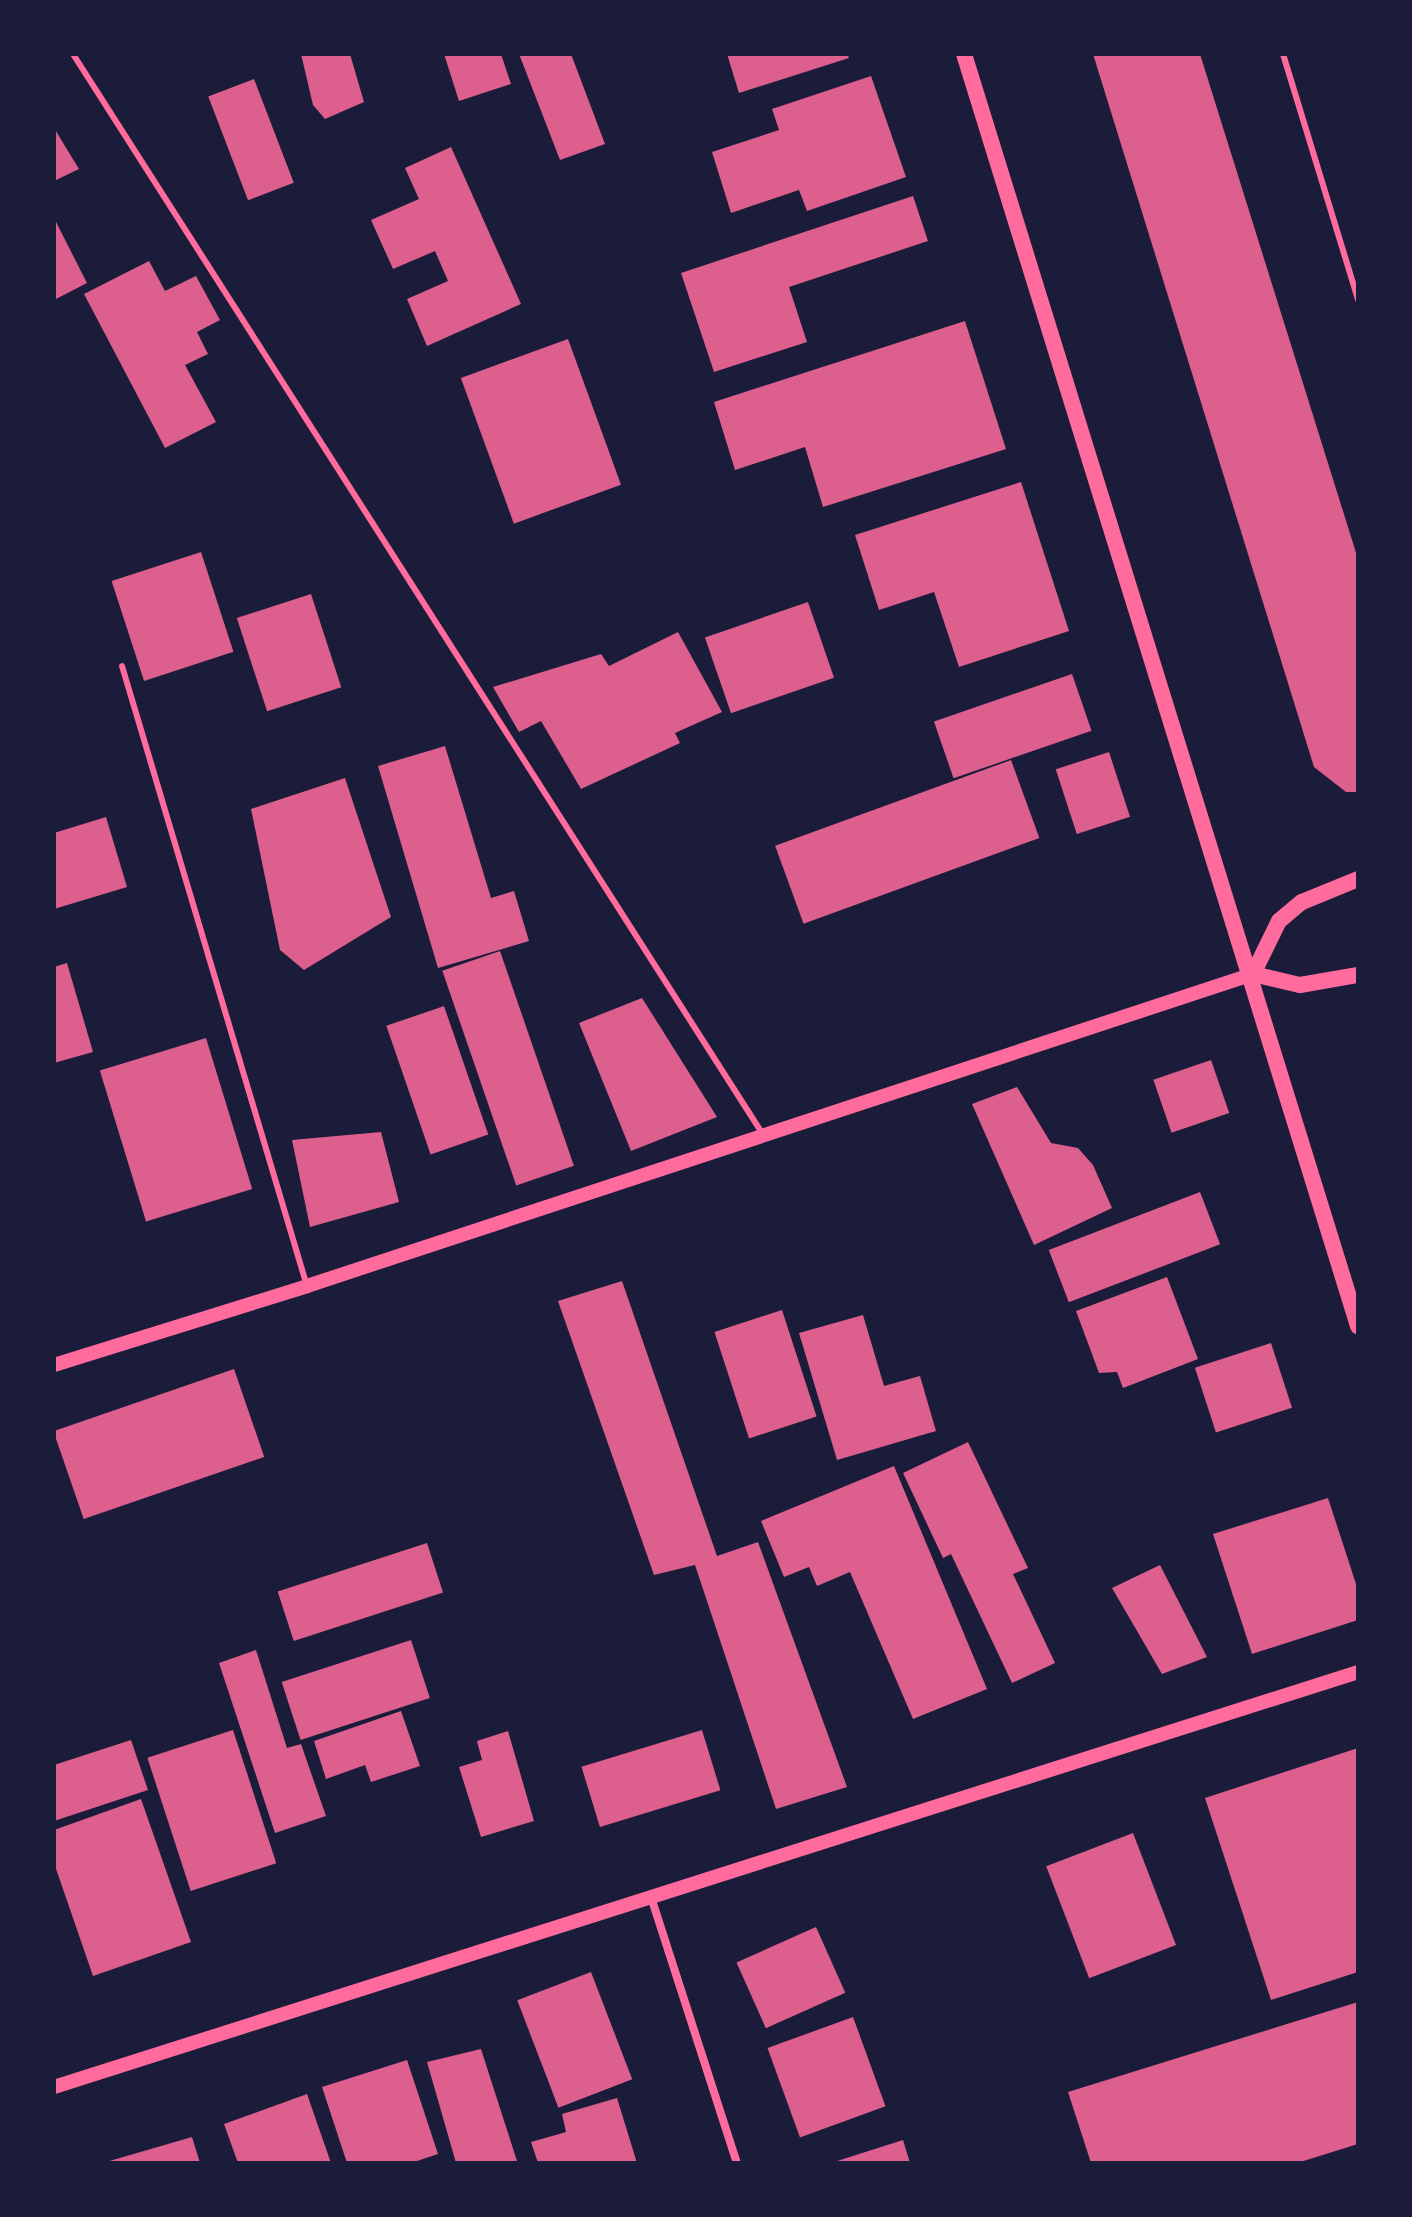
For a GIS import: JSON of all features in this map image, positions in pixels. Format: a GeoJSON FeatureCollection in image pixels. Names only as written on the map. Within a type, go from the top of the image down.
{"type":"FeatureCollection","features":[{"type":"Feature","properties":{"kind":"main road"},"geometry":{"type":"LineString","coordinates":[[964,54],[1253,974],[1358,1326]]}},
{"type":"Feature","properties":{"kind":"main road"},"geometry":{"type":"LineString","coordinates":[[1253,974],[1279,921],[1302,902],[1358,879]]}},
{"type":"Feature","properties":{"kind":"main road"},"geometry":{"type":"LineString","coordinates":[[1253,974],[1300,985],[1358,975]]}},
{"type":"Feature","properties":{"kind":"street"},"geometry":{"type":"LineString","coordinates":[[54,1365],[307,1286],[1253,974]]}},
{"type":"Feature","properties":{"kind":"street"},"geometry":{"type":"LineString","coordinates":[[54,2087],[1358,1672]]}},
{"type":"Feature","properties":{"kind":"street"},"geometry":{"type":"LineString","coordinates":[[651,1897],[737,2163]]}},
{"type":"Feature","properties":{"kind":"lane"},"geometry":{"type":"LineString","coordinates":[[73,54],[764,1136]]}},
{"type":"Feature","properties":{"kind":"lane"},"geometry":{"type":"LineString","coordinates":[[1283,54],[1358,300]]}},
{"type":"Feature","properties":{"kind":"lane"},"geometry":{"type":"LineString","coordinates":[[122,666],[307,1286]]}},
{"type":"Feature","properties":{"kind":"building"},"geometry":{"type":"Polygon","coordinates":[[[301,54],[350,54],[364,102],[325,119],[313,105],[301,54]]]}},
{"type":"Feature","properties":{"kind":"building"},"geometry":{"type":"Polygon","coordinates":[[[444,54],[501,54],[511,84],[459,101],[444,54]]]}},
{"type":"Feature","properties":{"kind":"building"},"geometry":{"type":"Polygon","coordinates":[[[519,54],[571,54],[605,144],[560,160],[519,54]]]}},
{"type":"Feature","properties":{"kind":"building"},"geometry":{"type":"Polygon","coordinates":[[[727,54],[847,54],[849,58],[739,93],[727,54]]]}},
{"type":"Feature","properties":{"kind":"building"},"geometry":{"type":"Polygon","coordinates":[[[1093,54],[1200,54],[1358,559],[1358,792],[1346,792],[1314,767],[1093,54]]]}},
{"type":"Feature","properties":{"kind":"building"},"geometry":{"type":"Polygon","coordinates":[[[871,76],[906,177],[807,211],[799,190],[731,213],[712,152],[779,130],[772,109],[871,76]]]}},
{"type":"Feature","properties":{"kind":"building"},"geometry":{"type":"Polygon","coordinates":[[[254,79],[294,183],[248,200],[208,97],[254,79]]]}},
{"type":"Feature","properties":{"kind":"building"},"geometry":{"type":"Polygon","coordinates":[[[54,128],[79,169],[54,181],[54,128]]]}},
{"type":"Feature","properties":{"kind":"building"},"geometry":{"type":"Polygon","coordinates":[[[451,147],[521,304],[427,346],[407,299],[448,281],[435,251],[393,269],[371,220],[419,199],[405,168],[451,147]]]}},
{"type":"Feature","properties":{"kind":"building"},"geometry":{"type":"Polygon","coordinates":[[[913,196],[928,241],[789,287],[807,342],[714,372],[681,273],[913,196]]]}},
{"type":"Feature","properties":{"kind":"building"},"geometry":{"type":"Polygon","coordinates":[[[54,218],[87,283],[54,300],[54,218]]]}},
{"type":"Feature","properties":{"kind":"building"},"geometry":{"type":"Polygon","coordinates":[[[149,261],[165,291],[196,276],[220,320],[197,332],[208,354],[185,365],[216,422],[165,448],[84,294],[149,261]]]}},
{"type":"Feature","properties":{"kind":"building"},"geometry":{"type":"Polygon","coordinates":[[[965,321],[1006,449],[823,507],[805,447],[735,470],[714,402],[965,321]]]}},
{"type":"Feature","properties":{"kind":"building"},"geometry":{"type":"Polygon","coordinates":[[[568,339],[621,485],[514,524],[461,378],[568,339]]]}},
{"type":"Feature","properties":{"kind":"building"},"geometry":{"type":"Polygon","coordinates":[[[1021,482],[1069,631],[959,667],[934,592],[879,610],[855,535],[1021,482]]]}},
{"type":"Feature","properties":{"kind":"building"},"geometry":{"type":"Polygon","coordinates":[[[201,552],[233,652],[144,681],[112,581],[201,552]]]}},
{"type":"Feature","properties":{"kind":"building"},"geometry":{"type":"Polygon","coordinates":[[[311,594],[341,687],[267,711],[237,618],[311,594]]]}},
{"type":"Feature","properties":{"kind":"building"},"geometry":{"type":"Polygon","coordinates":[[[808,602],[834,678],[731,713],[705,637],[808,602]]]}},
{"type":"Feature","properties":{"kind":"building"},"geometry":{"type":"Polygon","coordinates":[[[678,632],[722,712],[675,733],[680,743],[581,789],[541,721],[519,732],[493,687],[601,654],[609,666],[678,632]]]}},
{"type":"Feature","properties":{"kind":"building"},"geometry":{"type":"Polygon","coordinates":[[[1072,674],[1092,731],[953,778],[934,722],[1072,674]]]}},
{"type":"Feature","properties":{"kind":"building"},"geometry":{"type":"Polygon","coordinates":[[[445,746],[491,898],[514,891],[529,941],[438,968],[378,766],[445,746]]]}},
{"type":"Feature","properties":{"kind":"building"},"geometry":{"type":"Polygon","coordinates":[[[1109,752],[1130,817],[1077,834],[1056,769],[1109,752]]]}},
{"type":"Feature","properties":{"kind":"building"},"geometry":{"type":"Polygon","coordinates":[[[1011,760],[1039,838],[804,924],[775,846],[1011,760]]]}},
{"type":"Feature","properties":{"kind":"building"},"geometry":{"type":"Polygon","coordinates":[[[345,778],[391,917],[304,970],[280,950],[251,809],[345,778]]]}},
{"type":"Feature","properties":{"kind":"building"},"geometry":{"type":"Polygon","coordinates":[[[106,817],[127,887],[54,909],[54,833],[106,817]]]}},
{"type":"Feature","properties":{"kind":"building"},"geometry":{"type":"Polygon","coordinates":[[[500,951],[574,1166],[516,1185],[442,971],[500,951]]]}},
{"type":"Feature","properties":{"kind":"building"},"geometry":{"type":"Polygon","coordinates":[[[67,963],[93,1052],[54,1063],[54,967],[67,963]]]}},
{"type":"Feature","properties":{"kind":"building"},"geometry":{"type":"Polygon","coordinates":[[[642,998],[717,1117],[631,1151],[579,1023],[642,998]]]}},
{"type":"Feature","properties":{"kind":"building"},"geometry":{"type":"Polygon","coordinates":[[[444,1006],[488,1135],[431,1154],[386,1026],[444,1006]]]}},
{"type":"Feature","properties":{"kind":"building"},"geometry":{"type":"Polygon","coordinates":[[[206,1038],[252,1189],[146,1222],[100,1070],[206,1038]]]}},
{"type":"Feature","properties":{"kind":"building"},"geometry":{"type":"Polygon","coordinates":[[[1211,1060],[1229,1113],[1172,1133],[1153,1080],[1211,1060]]]}},
{"type":"Feature","properties":{"kind":"building"},"geometry":{"type":"Polygon","coordinates":[[[1017,1087],[1051,1143],[1078,1148],[1093,1165],[1112,1208],[1034,1245],[972,1104],[1017,1087]]]}},
{"type":"Feature","properties":{"kind":"building"},"geometry":{"type":"Polygon","coordinates":[[[381,1132],[399,1202],[310,1227],[292,1140],[381,1132]]]}},
{"type":"Feature","properties":{"kind":"building"},"geometry":{"type":"Polygon","coordinates":[[[1200,1192],[1220,1244],[1069,1302],[1049,1250],[1200,1192]]]}},
{"type":"Feature","properties":{"kind":"building"},"geometry":{"type":"Polygon","coordinates":[[[1167,1277],[1198,1359],[1123,1388],[1117,1372],[1099,1373],[1076,1311],[1167,1277]]]}},
{"type":"Feature","properties":{"kind":"building"},"geometry":{"type":"Polygon","coordinates":[[[622,1281],[717,1556],[758,1542],[847,1787],[776,1809],[695,1565],[654,1575],[558,1301],[622,1281]]]}},
{"type":"Feature","properties":{"kind":"building"},"geometry":{"type":"Polygon","coordinates":[[[782,1310],[817,1417],[749,1438],[714,1332],[782,1310]]]}},
{"type":"Feature","properties":{"kind":"building"},"geometry":{"type":"Polygon","coordinates":[[[863,1315],[884,1386],[920,1376],[936,1431],[837,1460],[799,1333],[863,1315]]]}},
{"type":"Feature","properties":{"kind":"building"},"geometry":{"type":"Polygon","coordinates":[[[1271,1343],[1292,1408],[1216,1432],[1195,1368],[1271,1343]]]}},
{"type":"Feature","properties":{"kind":"building"},"geometry":{"type":"Polygon","coordinates":[[[234,1369],[264,1457],[84,1519],[54,1431],[234,1369]]]}},
{"type":"Feature","properties":{"kind":"building"},"geometry":{"type":"Polygon","coordinates":[[[968,1442],[1028,1568],[1013,1574],[1055,1663],[1012,1683],[951,1554],[943,1558],[903,1473],[968,1442]]]}},
{"type":"Feature","properties":{"kind":"building"},"geometry":{"type":"Polygon","coordinates":[[[894,1466],[987,1689],[913,1719],[850,1572],[817,1586],[809,1567],[784,1577],[761,1521],[894,1466]]]}},
{"type":"Feature","properties":{"kind":"building"},"geometry":{"type":"Polygon","coordinates":[[[1328,1498],[1358,1590],[1358,1620],[1252,1654],[1213,1534],[1328,1498]]]}},
{"type":"Feature","properties":{"kind":"building"},"geometry":{"type":"Polygon","coordinates":[[[427,1543],[443,1592],[294,1641],[278,1592],[427,1543]]]}},
{"type":"Feature","properties":{"kind":"building"},"geometry":{"type":"Polygon","coordinates":[[[1160,1565],[1207,1657],[1162,1674],[1112,1588],[1160,1565]]]}},
{"type":"Feature","properties":{"kind":"building"},"geometry":{"type":"Polygon","coordinates":[[[411,1640],[430,1698],[301,1740],[282,1682],[411,1640]]]}},
{"type":"Feature","properties":{"kind":"building"},"geometry":{"type":"Polygon","coordinates":[[[256,1650],[287,1748],[301,1744],[326,1816],[275,1833],[219,1663],[256,1650]]]}},
{"type":"Feature","properties":{"kind":"building"},"geometry":{"type":"Polygon","coordinates":[[[401,1711],[420,1766],[371,1782],[365,1765],[326,1779],[314,1741],[401,1711]]]}},
{"type":"Feature","properties":{"kind":"building"},"geometry":{"type":"Polygon","coordinates":[[[233,1730],[276,1863],[191,1891],[147,1758],[233,1730]]]}},
{"type":"Feature","properties":{"kind":"building"},"geometry":{"type":"Polygon","coordinates":[[[702,1730],[720,1790],[600,1827],[582,1767],[702,1730]]]}},
{"type":"Feature","properties":{"kind":"building"},"geometry":{"type":"Polygon","coordinates":[[[508,1731],[534,1821],[481,1837],[459,1767],[482,1760],[477,1741],[508,1731]]]}},
{"type":"Feature","properties":{"kind":"building"},"geometry":{"type":"Polygon","coordinates":[[[131,1740],[148,1790],[54,1821],[54,1765],[131,1740]]]}},
{"type":"Feature","properties":{"kind":"building"},"geometry":{"type":"Polygon","coordinates":[[[1358,1748],[1358,1972],[1271,2000],[1205,1798],[1358,1748]]]}},
{"type":"Feature","properties":{"kind":"building"},"geometry":{"type":"Polygon","coordinates":[[[141,1799],[191,1942],[93,1976],[54,1863],[54,1830],[141,1799]]]}},
{"type":"Feature","properties":{"kind":"building"},"geometry":{"type":"Polygon","coordinates":[[[1133,1833],[1176,1945],[1089,1978],[1046,1866],[1133,1833]]]}},
{"type":"Feature","properties":{"kind":"building"},"geometry":{"type":"Polygon","coordinates":[[[816,1927],[845,1993],[766,2028],[737,1962],[816,1927]]]}},
{"type":"Feature","properties":{"kind":"building"},"geometry":{"type":"Polygon","coordinates":[[[591,1972],[632,2079],[558,2108],[517,2000],[591,1972]]]}},
{"type":"Feature","properties":{"kind":"building"},"geometry":{"type":"Polygon","coordinates":[[[1358,2002],[1358,2144],[1297,2163],[1091,2163],[1068,2092],[1358,2002]]]}},
{"type":"Feature","properties":{"kind":"building"},"geometry":{"type":"Polygon","coordinates":[[[853,2017],[885,2106],[800,2137],[767,2048],[853,2017]]]}},
{"type":"Feature","properties":{"kind":"building"},"geometry":{"type":"Polygon","coordinates":[[[481,2049],[517,2161],[456,2163],[427,2062],[481,2049]]]}},
{"type":"Feature","properties":{"kind":"building"},"geometry":{"type":"Polygon","coordinates":[[[407,2060],[438,2154],[411,2163],[347,2163],[322,2087],[407,2060]]]}},
{"type":"Feature","properties":{"kind":"building"},"geometry":{"type":"Polygon","coordinates":[[[307,2094],[331,2163],[238,2163],[224,2124],[307,2094]]]}},
{"type":"Feature","properties":{"kind":"building"},"geometry":{"type":"Polygon","coordinates":[[[617,2098],[637,2163],[538,2163],[531,2142],[566,2132],[562,2114],[617,2098]]]}},
{"type":"Feature","properties":{"kind":"building"},"geometry":{"type":"Polygon","coordinates":[[[192,2137],[200,2163],[106,2163],[106,2162],[192,2137]]]}},
{"type":"Feature","properties":{"kind":"building"},"geometry":{"type":"Polygon","coordinates":[[[903,2140],[910,2163],[834,2163],[834,2162],[903,2140]]]}}]}
